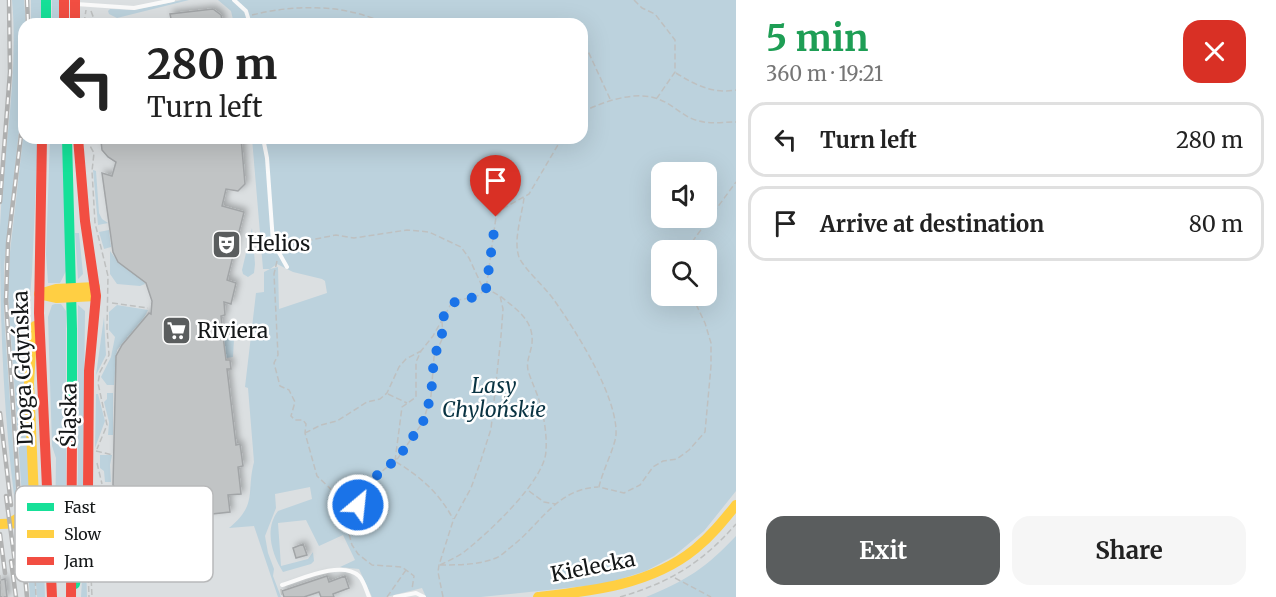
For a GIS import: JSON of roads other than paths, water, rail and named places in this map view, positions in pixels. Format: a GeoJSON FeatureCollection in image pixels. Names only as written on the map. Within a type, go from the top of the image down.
{"type":"FeatureCollection","features":[{"type":"Feature","properties":{"kind":"main road"},"geometry":{"type":"LineString","coordinates":[[46,0],[46,18]]}},
{"type":"Feature","properties":{"kind":"main road"},"geometry":{"type":"LineString","coordinates":[[68,18],[78,3]]}},
{"type":"Feature","properties":{"kind":"main road"},"geometry":{"type":"LineString","coordinates":[[76,18],[78,3]]}},
{"type":"Feature","properties":{"kind":"main road","name":"Droga Gdyńska"},"geometry":{"type":"LineString","coordinates":[[41,486],[39,294],[42,144]]}},
{"type":"Feature","properties":{"kind":"main road"},"geometry":{"type":"LineString","coordinates":[[67,144],[72,329],[71,486]]}},
{"type":"Feature","properties":{"kind":"main road","name":"Śląska"},"geometry":{"type":"LineString","coordinates":[[78,144],[95,292],[89,371],[87,486]]}},
{"type":"Feature","properties":{"kind":"main road"},"geometry":{"type":"LineString","coordinates":[[39,294],[95,292]]}},
{"type":"Feature","properties":{"kind":"main road"},"geometry":{"type":"LineString","coordinates":[[34,486],[30,369],[32,336],[39,314]]}},
{"type":"Feature","properties":{"kind":"main road","name":"Kielecka"},"geometry":{"type":"LineString","coordinates":[[538,597],[598,590],[651,576],[677,562],[701,544],[716,530],[736,505]]}},
{"type":"Feature","properties":{"kind":"main road"},"geometry":{"type":"LineString","coordinates":[[0,524],[15,522]]}},
{"type":"Feature","properties":{"kind":"main road","name":"Droga Gdyńska"},"geometry":{"type":"LineString","coordinates":[[51,582],[52,597]]}},
{"type":"Feature","properties":{"kind":"main road"},"geometry":{"type":"LineString","coordinates":[[70,582],[71,597]]}},
{"type":"Feature","properties":{"kind":"main road","name":"Śląska"},"geometry":{"type":"LineString","coordinates":[[71,597],[75,582]]}},
{"type":"Feature","properties":{"kind":"lane"},"geometry":{"type":"LineString","coordinates":[[78,3],[134,8],[173,0]]}},
{"type":"Feature","properties":{"kind":"lane"},"geometry":{"type":"LineString","coordinates":[[234,0],[242,6],[248,18]]}},
{"type":"Feature","properties":{"kind":"lane"},"geometry":{"type":"LineString","coordinates":[[264,144],[273,243],[287,267]]}},
{"type":"Feature","properties":{"kind":"lane"},"geometry":{"type":"LineString","coordinates":[[282,585],[320,572],[348,571],[360,578],[369,597]]}},
{"type":"Feature","properties":{"kind":"lane"},"geometry":{"type":"LineString","coordinates":[[394,597],[411,593],[421,594],[424,597]]}},
{"type":"Feature","properties":{"kind":"railway"},"geometry":{"type":"LineString","coordinates":[[0,202],[10,72],[9,0]]}},
{"type":"Feature","properties":{"kind":"railway"},"geometry":{"type":"LineString","coordinates":[[27,0],[28,18]]}},
{"type":"Feature","properties":{"kind":"railway"},"geometry":{"type":"LineString","coordinates":[[18,486],[6,301],[8,243],[20,144]]}},
{"type":"Feature","properties":{"kind":"railway"},"geometry":{"type":"LineString","coordinates":[[0,413],[11,505]]}},
{"type":"Feature","properties":{"kind":"railway"},"geometry":{"type":"LineString","coordinates":[[6,496],[15,563]]}},
{"type":"Feature","properties":{"kind":"railway"},"geometry":{"type":"LineString","coordinates":[[0,534],[5,573]]}},
{"type":"Feature","properties":{"kind":"railway"},"geometry":{"type":"LineString","coordinates":[[11,561],[16,597]]}},
{"type":"Feature","properties":{"kind":"railway"},"geometry":{"type":"LineString","coordinates":[[26,582],[27,597]]}},
{"type":"Feature","properties":{"kind":"place","name":"Helios"},"geometry":{"type":"Point","coordinates":[226,244]}},
{"type":"Feature","properties":{"kind":"place","name":"Riviera"},"geometry":{"type":"Point","coordinates":[176,331]}},
{"type":"Feature","properties":{"kind":"park label","name":"Lasy Chylońskie"},"geometry":{"type":"Point","coordinates":[494,398]}}]}
